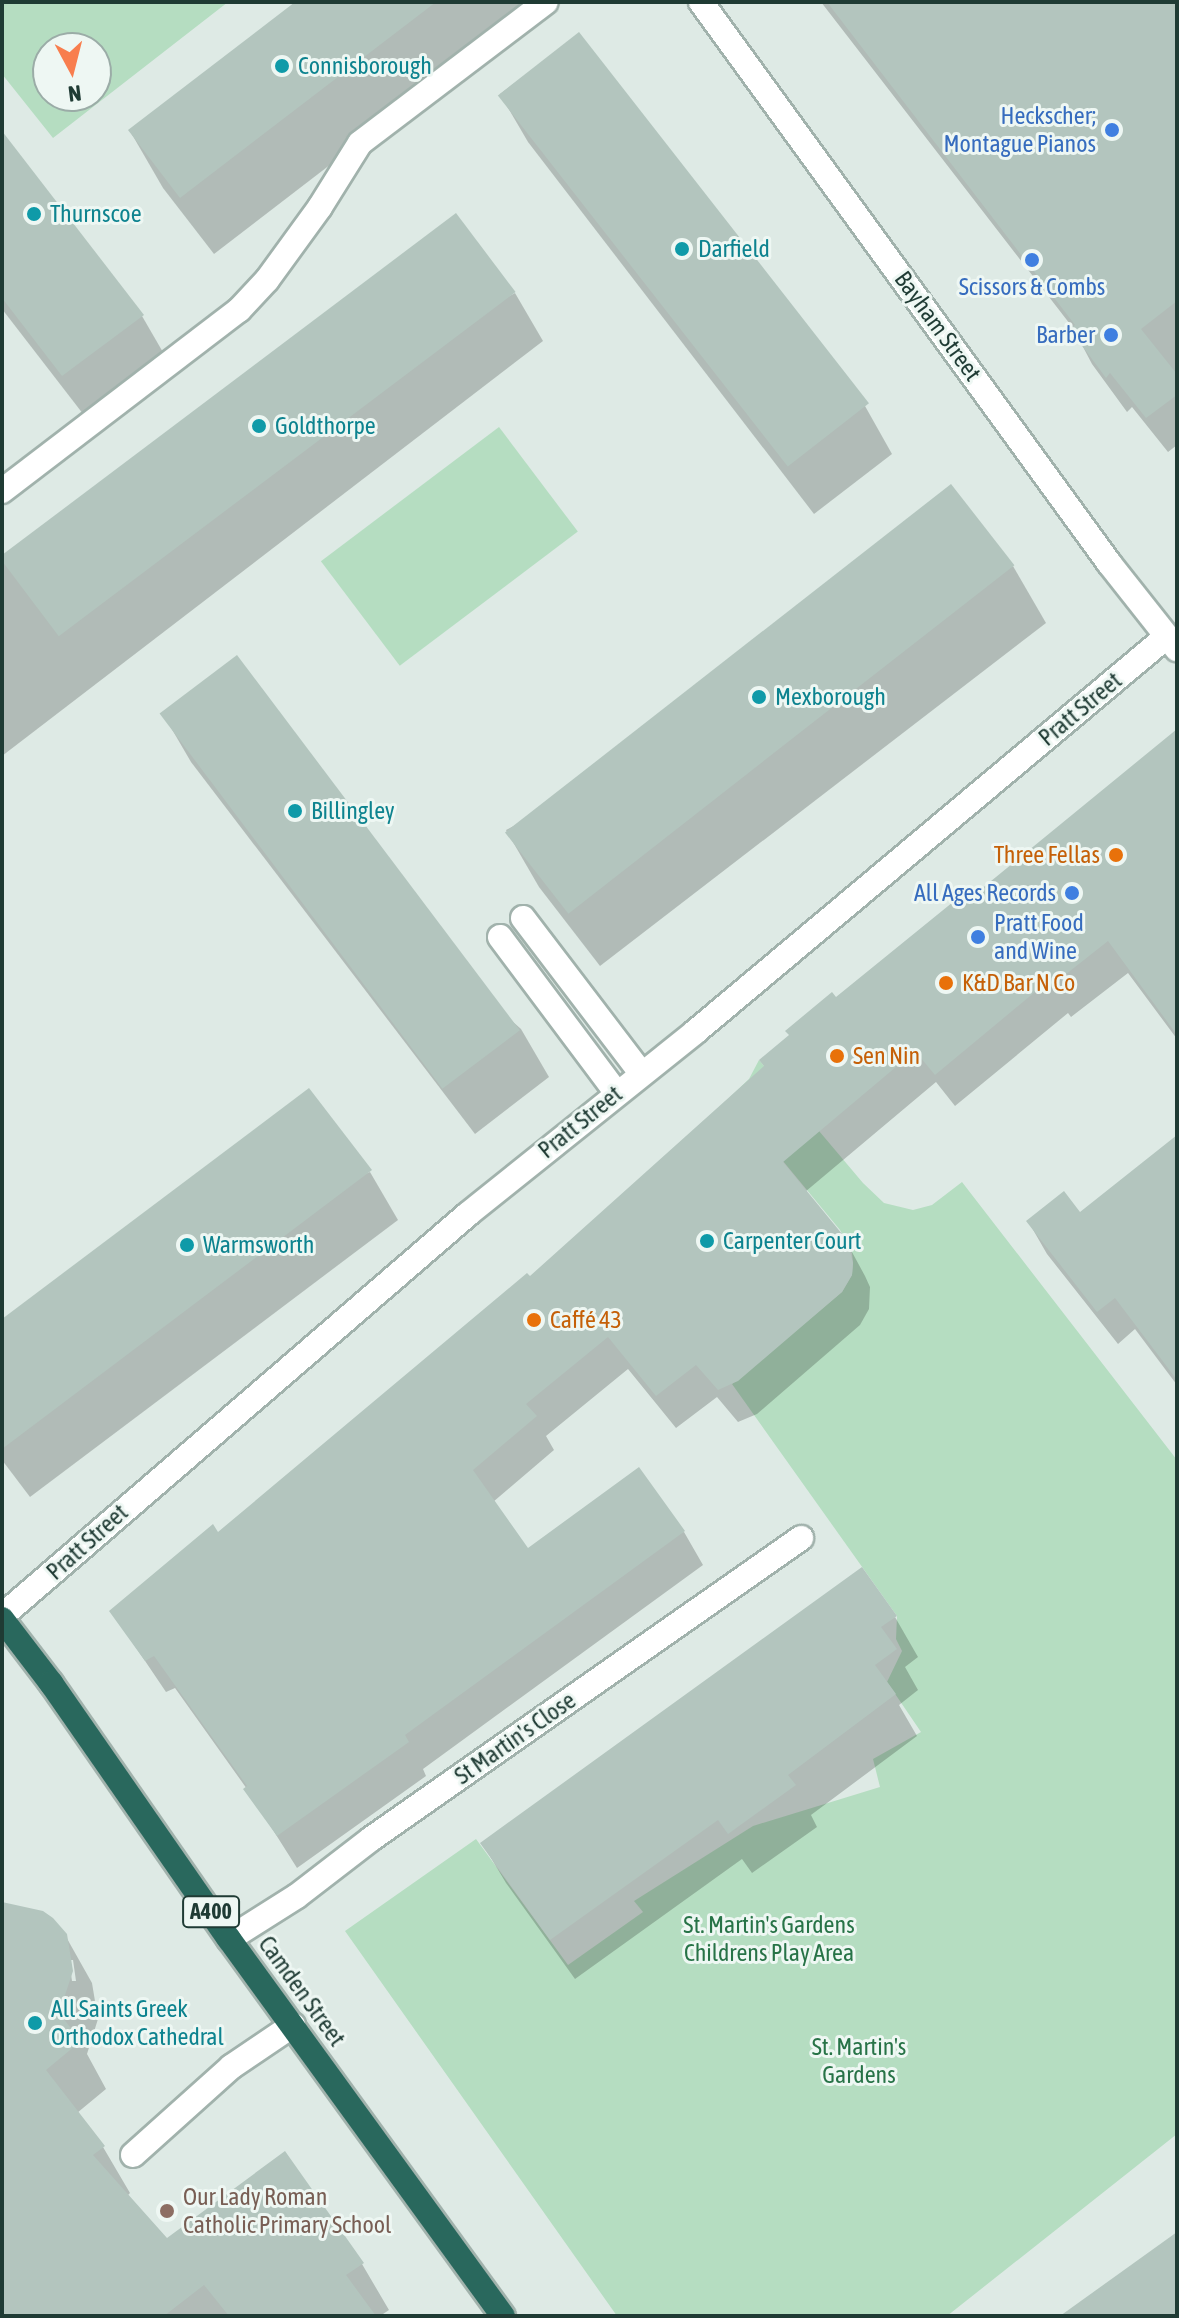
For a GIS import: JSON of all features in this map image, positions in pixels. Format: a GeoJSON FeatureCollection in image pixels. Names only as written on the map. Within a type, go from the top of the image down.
{"type":"FeatureCollection","features":[{"type":"Feature","properties":{"kind":"highway","name":"Camden Street"},"geometry":{"type":"LineString","coordinates":[[2,1617],[229,1939],[503,2316]]}},
{"type":"Feature","properties":{"kind":"street"},"geometry":{"type":"LineString","coordinates":[[2,491],[239,310],[267,280],[320,207],[360,143],[546,2]]}},
{"type":"Feature","properties":{"kind":"street","name":"Bayham Street"},"geometry":{"type":"LineString","coordinates":[[701,2],[1171,643]]}},
{"type":"Feature","properties":{"kind":"street","name":"Pratt Street"},"geometry":{"type":"LineString","coordinates":[[2,1617],[468,1214],[1125,671],[1171,643]]}},
{"type":"Feature","properties":{"kind":"street"},"geometry":{"type":"LineString","coordinates":[[523,918],[641,1073]]}},
{"type":"Feature","properties":{"kind":"street"},"geometry":{"type":"LineString","coordinates":[[500,937],[616,1092]]}},
{"type":"Feature","properties":{"kind":"street","name":"St Martin's Close"},"geometry":{"type":"LineString","coordinates":[[229,1939],[297,1896],[371,1839],[801,1538]]}},
{"type":"Feature","properties":{"kind":"street"},"geometry":{"type":"LineString","coordinates":[[133,2155],[231,2067],[293,2025]]}},
{"type":"Feature","properties":{"kind":"green space"},"geometry":{"type":"Polygon","coordinates":[[[2,2],[228,2],[112,92],[112,32],[32,32],[32,112],[2,74],[2,2]]]}},
{"type":"Feature","properties":{"kind":"green space"},"geometry":{"type":"Polygon","coordinates":[[[32,112],[86,112],[53,138],[32,112]]]}},
{"type":"Feature","properties":{"kind":"green space"},"geometry":{"type":"Polygon","coordinates":[[[499,427],[578,532],[400,666],[321,561],[499,427]]]}},
{"type":"Feature","properties":{"kind":"green space","name":"St. Martin's Gardens"},"geometry":{"type":"Polygon","coordinates":[[[759,1060],[863,1183],[884,1203],[913,1210],[932,1205],[962,1182],[1177,1460],[1177,2134],[947,2316],[617,2316],[345,1931],[476,1839],[568,1965],[643,1912],[634,1901],[753,1826],[880,1787],[873,1759],[921,1732],[887,1682],[902,1651],[896,1639],[897,1616],[732,1384],[842,1292],[852,1275],[853,1263],[852,1253],[840,1230],[730,1097],[749,1079],[759,1060]]]}},
{"type":"Feature","properties":{"kind":"building","name":"Connisborough"},"geometry":{"type":"Polygon","coordinates":[[[295,2],[436,2],[180,198],[128,130],[295,2]]]}},
{"type":"Feature","properties":{"kind":"building"},"geometry":{"type":"Polygon","coordinates":[[[827,2],[1177,2],[1177,301],[1141,329],[1177,374],[1177,395],[1146,418],[1110,373],[1106,378],[1069,328],[1075,325],[827,2]]]}},
{"type":"Feature","properties":{"kind":"building","name":"Darfield"},"geometry":{"type":"Polygon","coordinates":[[[579,32],[869,403],[788,467],[498,95],[579,32]]]}},
{"type":"Feature","properties":{"kind":"building","name":"Thurnscoe"},"geometry":{"type":"Polygon","coordinates":[[[2,131],[144,315],[62,376],[2,298],[2,131]]]}},
{"type":"Feature","properties":{"kind":"building","name":"Goldthorpe"},"geometry":{"type":"Polygon","coordinates":[[[456,213],[516,292],[59,636],[2,561],[2,555],[456,213]]]}},
{"type":"Feature","properties":{"kind":"building","name":"Mexborough"},"geometry":{"type":"Polygon","coordinates":[[[951,484],[1014,565],[568,914],[505,832],[951,484]]]}},
{"type":"Feature","properties":{"kind":"building","name":"Billingley"},"geometry":{"type":"Polygon","coordinates":[[[237,655],[520,1030],[442,1089],[160,713],[237,655]]]}},
{"type":"Feature","properties":{"kind":"building"},"geometry":{"type":"Polygon","coordinates":[[[1177,729],[1177,1035],[1108,941],[1051,986],[1047,982],[935,1075],[915,1051],[783,1162],[847,1240],[853,1263],[852,1275],[842,1292],[738,1381],[718,1390],[696,1365],[656,1396],[608,1337],[526,1404],[537,1416],[473,1470],[528,1548],[639,1467],[685,1531],[405,1735],[409,1742],[277,1836],[243,1789],[247,1786],[154,1656],[145,1661],[109,1611],[213,1524],[218,1532],[527,1273],[530,1276],[764,1066],[759,1060],[789,1035],[785,1031],[832,992],[836,997],[969,889],[974,895],[1177,729]]]}},
{"type":"Feature","properties":{"kind":"building","name":"Warmsworth"},"geometry":{"type":"Polygon","coordinates":[[[309,1088],[372,1170],[2,1449],[2,1319],[309,1088]]]}},
{"type":"Feature","properties":{"kind":"building"},"geometry":{"type":"Polygon","coordinates":[[[1177,1135],[1177,1380],[1115,1298],[1097,1312],[1026,1221],[1064,1191],[1080,1212],[1177,1135]]]}},
{"type":"Feature","properties":{"kind":"building"},"geometry":{"type":"Polygon","coordinates":[[[862,1567],[897,1616],[881,1627],[897,1649],[875,1665],[896,1694],[788,1775],[796,1785],[728,1834],[718,1820],[550,1940],[480,1843],[862,1567]]]}},
{"type":"Feature","properties":{"kind":"building","name":"Our Lady Roman Catholic Primary School"},"geometry":{"type":"Polygon","coordinates":[[[2,1902],[43,1911],[67,1934],[73,1971],[59,2013],[81,2041],[46,2070],[105,2146],[93,2155],[167,2238],[285,2151],[364,2263],[346,2275],[376,2316],[229,2316],[204,2285],[164,2316],[2,2316],[2,1902]]]}},
{"type":"Feature","properties":{"kind":"building"},"geometry":{"type":"Polygon","coordinates":[[[1177,2232],[1177,2316],[1060,2316],[1177,2232]]]}},
{"type":"Feature","properties":{"kind":"place","name":"Connisborough"},"geometry":{"type":"Point","coordinates":[282,66]}},
{"type":"Feature","properties":{"kind":"place","name":"Heckscher; Montague Pianos"},"geometry":{"type":"Point","coordinates":[1112,130]}},
{"type":"Feature","properties":{"kind":"place","name":"Thurnscoe"},"geometry":{"type":"Point","coordinates":[34,214]}},
{"type":"Feature","properties":{"kind":"place","name":"Darfield"},"geometry":{"type":"Point","coordinates":[682,249]}},
{"type":"Feature","properties":{"kind":"place","name":"Scissors & Combs"},"geometry":{"type":"Point","coordinates":[1032,260]}},
{"type":"Feature","properties":{"kind":"place","name":"Barber"},"geometry":{"type":"Point","coordinates":[1111,335]}},
{"type":"Feature","properties":{"kind":"place","name":"Goldthorpe"},"geometry":{"type":"Point","coordinates":[259,426]}},
{"type":"Feature","properties":{"kind":"place","name":"Mexborough"},"geometry":{"type":"Point","coordinates":[759,697]}},
{"type":"Feature","properties":{"kind":"place","name":"Billingley"},"geometry":{"type":"Point","coordinates":[295,811]}},
{"type":"Feature","properties":{"kind":"place","name":"Three Fellas"},"geometry":{"type":"Point","coordinates":[1116,855]}},
{"type":"Feature","properties":{"kind":"place","name":"All Ages Records"},"geometry":{"type":"Point","coordinates":[1072,893]}},
{"type":"Feature","properties":{"kind":"place","name":"Pratt Food and Wine"},"geometry":{"type":"Point","coordinates":[978,937]}},
{"type":"Feature","properties":{"kind":"place","name":"K&D Bar N Co"},"geometry":{"type":"Point","coordinates":[946,983]}},
{"type":"Feature","properties":{"kind":"place","name":"Sen Nin"},"geometry":{"type":"Point","coordinates":[837,1056]}},
{"type":"Feature","properties":{"kind":"place","name":"Carpenter Court"},"geometry":{"type":"Point","coordinates":[707,1241]}},
{"type":"Feature","properties":{"kind":"place","name":"Warmsworth"},"geometry":{"type":"Point","coordinates":[187,1245]}},
{"type":"Feature","properties":{"kind":"place","name":"Caffé 43"},"geometry":{"type":"Point","coordinates":[534,1320]}},
{"type":"Feature","properties":{"kind":"place","name":"All Saints Greek Orthodox Cathedral"},"geometry":{"type":"Point","coordinates":[35,2023]}},
{"type":"Feature","properties":{"kind":"place","name":"Our Lady Roman Catholic Primary School"},"geometry":{"type":"Point","coordinates":[167,2211]}},
{"type":"Feature","properties":{"kind":"park label","name":"St. Martin's Gardens Childrens Play Area"},"geometry":{"type":"Point","coordinates":[769,1939]}}]}
